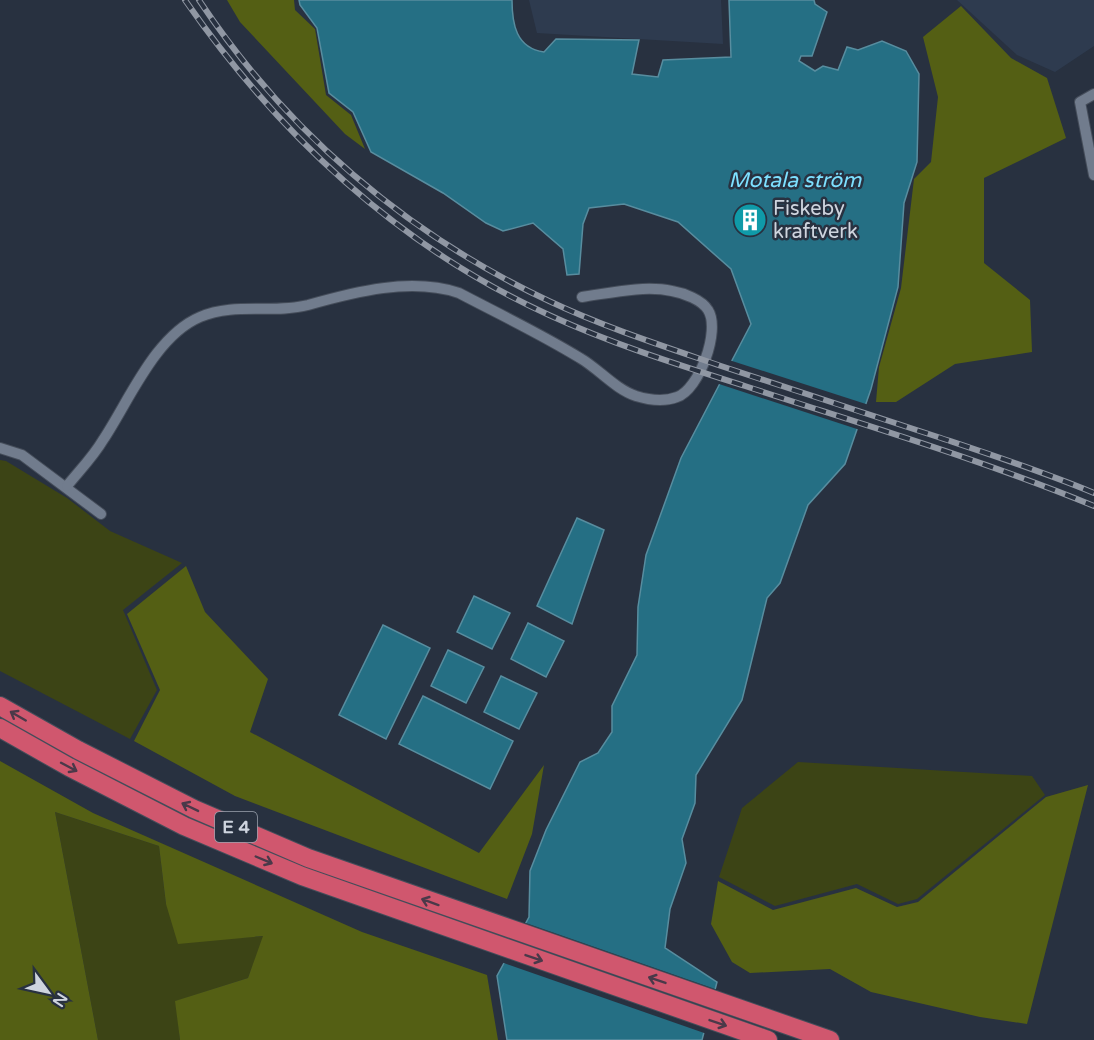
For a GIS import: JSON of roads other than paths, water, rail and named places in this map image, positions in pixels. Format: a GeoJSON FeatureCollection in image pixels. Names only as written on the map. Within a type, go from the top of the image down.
{"type":"FeatureCollection","features":[{"type":"Feature","properties":{"kind":"highway","name":"E 4"},"geometry":{"type":"LineString","coordinates":[[0,706],[78,750],[194,809],[308,858],[830,1040]]}},
{"type":"Feature","properties":{"kind":"highway","name":"E 4"},"geometry":{"type":"LineString","coordinates":[[0,728],[69,767],[184,826],[302,876],[768,1040]]}},
{"type":"Feature","properties":{"kind":"street"},"geometry":{"type":"LineString","coordinates":[[1094,94],[1080,102],[1094,175]]}},
{"type":"Feature","properties":{"kind":"street"},"geometry":{"type":"LineString","coordinates":[[66,486],[102,443],[163,344],[199,317],[223,310],[302,306],[370,288],[445,288],[459,293],[561,347],[636,396],[662,400],[677,397],[695,382],[712,332],[712,319],[708,309],[702,303],[686,295],[659,289],[582,297]]}},
{"type":"Feature","properties":{"kind":"street"},"geometry":{"type":"LineString","coordinates":[[0,448],[22,455],[66,486],[100,514]]}},
{"type":"Feature","properties":{"kind":"water","name":"Motala ström"},"geometry":{"type":"Polygon","coordinates":[[[299,0],[512,0],[517,34],[527,46],[544,52],[556,39],[639,40],[632,74],[658,77],[663,60],[731,57],[729,0],[814,0],[815,4],[827,12],[812,56],[801,56],[799,61],[815,71],[823,66],[838,70],[847,47],[858,50],[882,41],[906,51],[919,74],[917,162],[904,203],[898,287],[871,389],[845,464],[808,505],[780,583],[767,598],[742,700],[696,775],[695,803],[682,839],[686,863],[670,909],[665,948],[717,982],[702,1040],[507,1040],[497,976],[529,917],[530,871],[546,830],[580,762],[598,753],[612,732],[612,706],[637,655],[638,607],[646,555],[681,458],[751,324],[731,269],[678,222],[624,204],[589,208],[583,224],[579,274],[567,275],[563,249],[533,223],[503,231],[486,223],[443,193],[371,152],[353,112],[329,93],[317,28],[300,5],[299,0]]]}},
{"type":"Feature","properties":{"kind":"water"},"geometry":{"type":"Polygon","coordinates":[[[577,518],[604,530],[572,624],[537,606],[577,518]]]}},
{"type":"Feature","properties":{"kind":"water"},"geometry":{"type":"Polygon","coordinates":[[[474,596],[510,613],[492,649],[457,632],[474,596]]]}},
{"type":"Feature","properties":{"kind":"water"},"geometry":{"type":"Polygon","coordinates":[[[528,623],[564,641],[546,677],[511,659],[528,623]]]}},
{"type":"Feature","properties":{"kind":"water"},"geometry":{"type":"Polygon","coordinates":[[[383,625],[430,648],[386,739],[339,715],[383,625]]]}},
{"type":"Feature","properties":{"kind":"water"},"geometry":{"type":"Polygon","coordinates":[[[448,650],[484,667],[466,703],[431,686],[448,650]]]}},
{"type":"Feature","properties":{"kind":"water"},"geometry":{"type":"Polygon","coordinates":[[[501,676],[537,693],[519,729],[484,712],[501,676]]]}},
{"type":"Feature","properties":{"kind":"water"},"geometry":{"type":"Polygon","coordinates":[[[423,696],[513,741],[490,789],[399,744],[423,696]]]}},
{"type":"Feature","properties":{"kind":"railway"},"geometry":{"type":"LineString","coordinates":[[185,0],[221,49],[301,141],[392,221],[442,256],[494,287],[573,326],[621,345],[964,457],[1094,506]]}},
{"type":"Feature","properties":{"kind":"railway"},"geometry":{"type":"LineString","coordinates":[[199,0],[233,48],[270,93],[310,135],[398,211],[446,244],[496,274],[549,301],[634,336],[999,457],[1094,493]]}},
{"type":"Feature","properties":{"kind":"place","name":"Fiskeby kraftverk"},"geometry":{"type":"Point","coordinates":[750,220]}}]}
